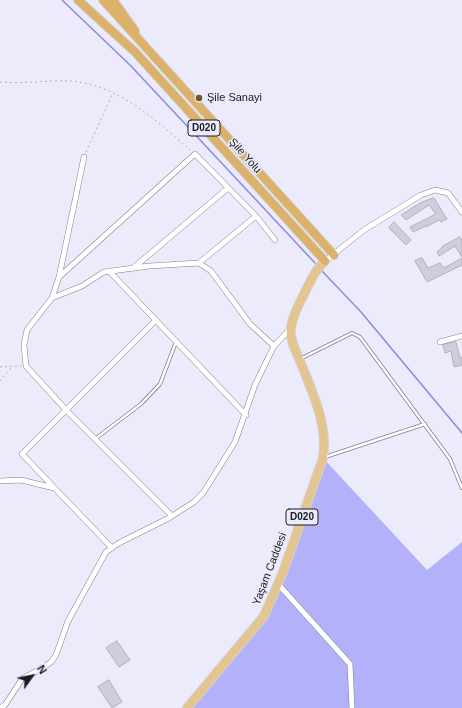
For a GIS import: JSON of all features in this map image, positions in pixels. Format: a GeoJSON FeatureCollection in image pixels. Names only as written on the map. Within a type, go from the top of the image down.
{"type":"FeatureCollection","features":[{"type":"Feature","properties":{"kind":"highway","name":"Şile Yolu"},"geometry":{"type":"LineString","coordinates":[[78,0],[135,52],[325,261]]}},
{"type":"Feature","properties":{"kind":"highway","name":"Şile Yolu"},"geometry":{"type":"LineString","coordinates":[[103,0],[120,21],[148,49],[334,255]]}},
{"type":"Feature","properties":{"kind":"highway"},"geometry":{"type":"LineString","coordinates":[[112,0],[148,49]]}},
{"type":"Feature","properties":{"kind":"main road"},"geometry":{"type":"LineString","coordinates":[[290,329],[300,302],[317,269],[325,261]]}},
{"type":"Feature","properties":{"kind":"main road","name":"Yaşam Caddesi"},"geometry":{"type":"LineString","coordinates":[[187,708],[264,616],[278,584],[323,458],[325,446],[323,426],[318,406],[292,342],[290,329]]}},
{"type":"Feature","properties":{"kind":"street"},"geometry":{"type":"LineString","coordinates":[[59,278],[194,154],[256,216],[275,240]]}},
{"type":"Feature","properties":{"kind":"street"},"geometry":{"type":"LineString","coordinates":[[84,157],[59,278],[52,298],[27,330],[24,345],[26,366],[66,411],[172,516]]}},
{"type":"Feature","properties":{"kind":"street"},"geometry":{"type":"LineString","coordinates":[[131,269],[228,188]]}},
{"type":"Feature","properties":{"kind":"street"},"geometry":{"type":"LineString","coordinates":[[325,261],[364,230],[421,195],[435,190],[448,193],[462,212]]}},
{"type":"Feature","properties":{"kind":"street"},"geometry":{"type":"LineString","coordinates":[[52,298],[82,286],[104,272],[149,266],[200,263],[256,216]]}},
{"type":"Feature","properties":{"kind":"street"},"geometry":{"type":"LineString","coordinates":[[200,263],[211,271],[250,324],[274,346]]}},
{"type":"Feature","properties":{"kind":"street"},"geometry":{"type":"LineString","coordinates":[[109,271],[246,415]]}},
{"type":"Feature","properties":{"kind":"street"},"geometry":{"type":"LineString","coordinates":[[112,548],[22,454],[155,321]]}},
{"type":"Feature","properties":{"kind":"street"},"geometry":{"type":"LineString","coordinates":[[0,708],[6,705],[22,679],[51,662],[56,655],[68,622],[106,552],[172,516],[194,502],[203,493],[235,442],[246,415],[255,385],[274,346],[290,329]]}},
{"type":"Feature","properties":{"kind":"street"},"geometry":{"type":"LineString","coordinates":[[440,342],[462,336]]}},
{"type":"Feature","properties":{"kind":"street"},"geometry":{"type":"LineString","coordinates":[[0,481],[21,480],[55,488]]}},
{"type":"Feature","properties":{"kind":"street"},"geometry":{"type":"LineString","coordinates":[[278,584],[350,664],[352,708]]}},
{"type":"Feature","properties":{"kind":"lane"},"geometry":{"type":"LineString","coordinates":[[299,359],[352,333],[360,337],[426,424],[450,460],[462,488]]}},
{"type":"Feature","properties":{"kind":"lane"},"geometry":{"type":"LineString","coordinates":[[95,440],[141,404],[160,384],[176,342]]}},
{"type":"Feature","properties":{"kind":"lane"},"geometry":{"type":"LineString","coordinates":[[323,458],[426,424]]}},
{"type":"Feature","properties":{"kind":"path"},"geometry":{"type":"LineString","coordinates":[[0,82],[21,84],[70,81],[94,85],[127,101],[158,121],[194,154]]}},
{"type":"Feature","properties":{"kind":"path"},"geometry":{"type":"LineString","coordinates":[[84,157],[112,94]]}},
{"type":"Feature","properties":{"kind":"path"},"geometry":{"type":"LineString","coordinates":[[0,367],[26,366]]}},
{"type":"Feature","properties":{"kind":"path"},"geometry":{"type":"LineString","coordinates":[[0,380],[12,367]]}},
{"type":"Feature","properties":{"kind":"shaded area"},"geometry":{"type":"Polygon","coordinates":[[[323,458],[427,570],[462,542],[462,708],[188,708],[264,616],[323,458]]]}},
{"type":"Feature","properties":{"kind":"building"},"geometry":{"type":"Polygon","coordinates":[[[434,198],[447,219],[441,222],[439,220],[413,232],[410,227],[436,214],[429,205],[406,220],[401,215],[420,203],[434,198]]]}},
{"type":"Feature","properties":{"kind":"building"},"geometry":{"type":"Polygon","coordinates":[[[394,222],[411,240],[406,245],[389,228],[394,222]]]}},
{"type":"Feature","properties":{"kind":"building"},"geometry":{"type":"Polygon","coordinates":[[[460,237],[462,241],[462,257],[455,246],[439,256],[437,252],[443,246],[460,237]]]}},
{"type":"Feature","properties":{"kind":"building"},"geometry":{"type":"Polygon","coordinates":[[[422,258],[428,268],[440,263],[444,268],[462,258],[462,265],[427,282],[415,261],[422,258]]]}},
{"type":"Feature","properties":{"kind":"building"},"geometry":{"type":"Polygon","coordinates":[[[456,342],[460,358],[462,357],[462,365],[454,367],[451,351],[445,353],[443,345],[456,342]]]}},
{"type":"Feature","properties":{"kind":"building"},"geometry":{"type":"Polygon","coordinates":[[[117,641],[130,660],[119,667],[106,648],[117,641]]]}},
{"type":"Feature","properties":{"kind":"building"},"geometry":{"type":"Polygon","coordinates":[[[109,680],[122,702],[112,708],[98,687],[109,680]]]}},
{"type":"Feature","properties":{"kind":"waterway"},"geometry":{"type":"LineString","coordinates":[[62,0],[131,66],[315,263]]}},
{"type":"Feature","properties":{"kind":"waterway"},"geometry":{"type":"LineString","coordinates":[[322,271],[361,312],[462,433]]}},
{"type":"Feature","properties":{"kind":"place","name":"Şile Sanayi"},"geometry":{"type":"Point","coordinates":[199,98]}}]}
